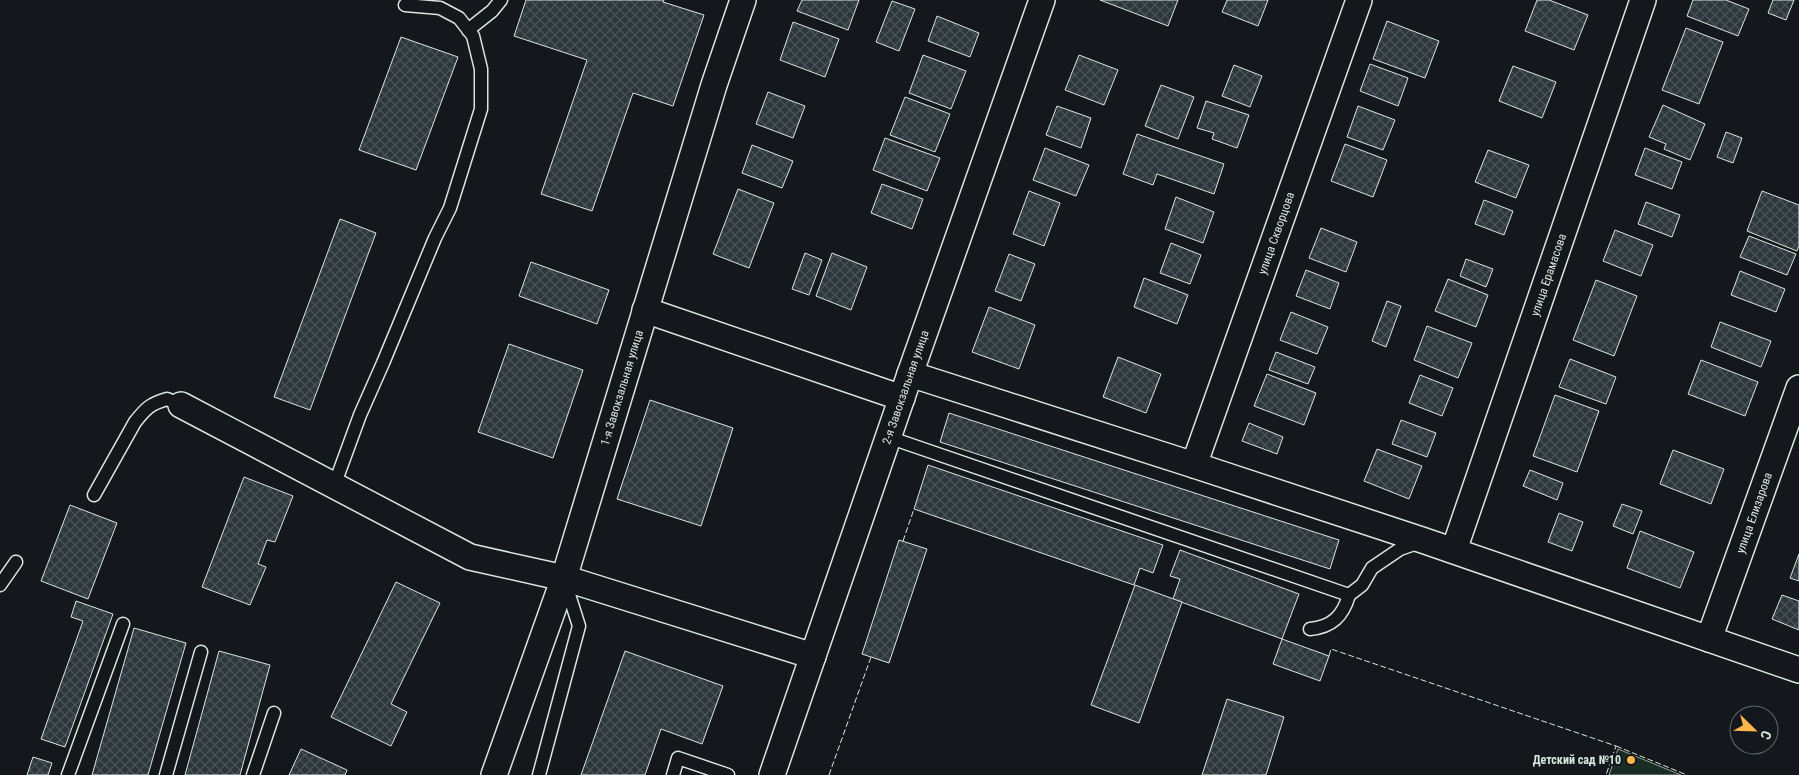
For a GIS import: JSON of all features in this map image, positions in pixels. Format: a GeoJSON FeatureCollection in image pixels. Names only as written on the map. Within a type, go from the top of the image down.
{"type":"FeatureCollection","features":[{"type":"Feature","properties":{"kind":"street","name":"1-я Завокзальная улица"},"geometry":{"type":"LineString","coordinates":[[494,775],[564,578],[714,85],[743,0]]}},
{"type":"Feature","properties":{"kind":"street","name":"2-я Завокзальная улица"},"geometry":{"type":"LineString","coordinates":[[772,775],[888,437],[1042,0]]}},
{"type":"Feature","properties":{"kind":"street","name":"улица Скворцова"},"geometry":{"type":"LineString","coordinates":[[1194,464],[1359,0]]}},
{"type":"Feature","properties":{"kind":"street","name":"улица Ерамасова"},"geometry":{"type":"LineString","coordinates":[[1454,550],[1644,0]]}},
{"type":"Feature","properties":{"kind":"street"},"geometry":{"type":"LineString","coordinates":[[645,310],[902,398]]}},
{"type":"Feature","properties":{"kind":"street"},"geometry":{"type":"LineString","coordinates":[[910,374],[1425,540],[1799,670]]}},
{"type":"Feature","properties":{"kind":"street","name":"улица Елизарова"},"geometry":{"type":"LineString","coordinates":[[1710,639],[1799,388]]}},
{"type":"Feature","properties":{"kind":"street"},"geometry":{"type":"LineString","coordinates":[[181,405],[470,557],[564,578],[813,656]]}},
{"type":"Feature","properties":{"kind":"lane"},"geometry":{"type":"LineString","coordinates":[[468,30],[492,11],[502,0]]}},
{"type":"Feature","properties":{"kind":"lane"},"geometry":{"type":"LineString","coordinates":[[334,486],[360,415],[435,238],[450,208],[482,109],[481,69],[473,36],[459,18],[440,8],[405,5]]}},
{"type":"Feature","properties":{"kind":"lane"},"geometry":{"type":"LineString","coordinates":[[94,494],[135,422],[144,411],[152,403],[167,398],[181,405]]}},
{"type":"Feature","properties":{"kind":"lane"},"geometry":{"type":"LineString","coordinates":[[888,437],[1349,595]]}},
{"type":"Feature","properties":{"kind":"lane"},"geometry":{"type":"LineString","coordinates":[[1310,629],[1320,628],[1336,619],[1345,608],[1349,595],[1362,585],[1372,568],[1400,549],[1425,540]]}},
{"type":"Feature","properties":{"kind":"lane"},"geometry":{"type":"LineString","coordinates":[[0,585],[16,562]]}},
{"type":"Feature","properties":{"kind":"lane"},"geometry":{"type":"LineString","coordinates":[[538,775],[579,626],[564,578]]}},
{"type":"Feature","properties":{"kind":"lane"},"geometry":{"type":"LineString","coordinates":[[68,775],[123,624]]}},
{"type":"Feature","properties":{"kind":"lane"},"geometry":{"type":"LineString","coordinates":[[166,775],[201,652]]}},
{"type":"Feature","properties":{"kind":"lane"},"geometry":{"type":"LineString","coordinates":[[253,775],[274,713]]}},
{"type":"Feature","properties":{"kind":"lane"},"geometry":{"type":"LineString","coordinates":[[673,775],[678,758],[728,775]]}},
{"type":"Feature","properties":{"kind":"green space","name":"Детский сад №10"},"geometry":{"type":"Polygon","coordinates":[[[1618,749],[1681,775],[1609,775],[1618,749]]]}},
{"type":"Feature","properties":{"kind":"building"},"geometry":{"type":"Polygon","coordinates":[[[526,0],[664,0],[663,2],[704,15],[673,106],[633,93],[592,211],[541,194],[587,60],[514,36],[526,0]]]}},
{"type":"Feature","properties":{"kind":"building"},"geometry":{"type":"Polygon","coordinates":[[[802,0],[859,0],[848,30],[797,11],[802,0]]]}},
{"type":"Feature","properties":{"kind":"building"},"geometry":{"type":"Polygon","coordinates":[[[1100,0],[1178,0],[1168,26],[1100,0]]]}},
{"type":"Feature","properties":{"kind":"building"},"geometry":{"type":"Polygon","coordinates":[[[1227,0],[1268,0],[1258,26],[1222,12],[1227,0]]]}},
{"type":"Feature","properties":{"kind":"building"},"geometry":{"type":"Polygon","coordinates":[[[1537,0],[1549,0],[1588,15],[1574,50],[1525,31],[1537,0]]]}},
{"type":"Feature","properties":{"kind":"building"},"geometry":{"type":"Polygon","coordinates":[[[1693,0],[1726,0],[1749,9],[1738,36],[1687,16],[1693,0]]]}},
{"type":"Feature","properties":{"kind":"building"},"geometry":{"type":"Polygon","coordinates":[[[1773,0],[1794,0],[1786,20],[1768,13],[1773,0]]]}},
{"type":"Feature","properties":{"kind":"building"},"geometry":{"type":"Polygon","coordinates":[[[892,1],[915,9],[899,51],[876,42],[892,1]]]}},
{"type":"Feature","properties":{"kind":"building"},"geometry":{"type":"Polygon","coordinates":[[[937,16],[979,33],[970,57],[928,41],[937,16]]]}},
{"type":"Feature","properties":{"kind":"building"},"geometry":{"type":"Polygon","coordinates":[[[1387,21],[1439,41],[1425,78],[1373,59],[1387,21]]]}},
{"type":"Feature","properties":{"kind":"building"},"geometry":{"type":"Polygon","coordinates":[[[793,22],[839,39],[825,77],[780,60],[793,22]]]}},
{"type":"Feature","properties":{"kind":"building"},"geometry":{"type":"Polygon","coordinates":[[[1686,28],[1723,42],[1699,104],[1662,90],[1686,28]]]}},
{"type":"Feature","properties":{"kind":"building"},"geometry":{"type":"Polygon","coordinates":[[[401,37],[458,57],[416,170],[359,150],[401,37]]]}},
{"type":"Feature","properties":{"kind":"building"},"geometry":{"type":"Polygon","coordinates":[[[923,55],[966,71],[951,109],[909,93],[923,55]]]}},
{"type":"Feature","properties":{"kind":"building"},"geometry":{"type":"Polygon","coordinates":[[[1079,55],[1118,70],[1104,105],[1065,90],[1079,55]]]}},
{"type":"Feature","properties":{"kind":"building"},"geometry":{"type":"Polygon","coordinates":[[[1370,64],[1408,78],[1398,106],[1360,91],[1370,64]]]}},
{"type":"Feature","properties":{"kind":"building"},"geometry":{"type":"Polygon","coordinates":[[[1234,65],[1262,76],[1250,107],[1222,96],[1234,65]]]}},
{"type":"Feature","properties":{"kind":"building"},"geometry":{"type":"Polygon","coordinates":[[[1513,66],[1556,82],[1542,118],[1499,101],[1513,66]]]}},
{"type":"Feature","properties":{"kind":"building"},"geometry":{"type":"Polygon","coordinates":[[[1161,85],[1194,97],[1178,139],[1145,126],[1161,85]]]}},
{"type":"Feature","properties":{"kind":"building"},"geometry":{"type":"Polygon","coordinates":[[[768,92],[805,106],[793,138],[756,124],[768,92]]]}},
{"type":"Feature","properties":{"kind":"building"},"geometry":{"type":"Polygon","coordinates":[[[905,97],[950,114],[935,152],[890,135],[905,97]]]}},
{"type":"Feature","properties":{"kind":"building"},"geometry":{"type":"Polygon","coordinates":[[[1206,101],[1249,115],[1237,148],[1212,139],[1214,133],[1197,128],[1206,101]]]}},
{"type":"Feature","properties":{"kind":"building"},"geometry":{"type":"Polygon","coordinates":[[[1663,105],[1705,124],[1690,160],[1664,149],[1666,144],[1649,137],[1663,105]]]}},
{"type":"Feature","properties":{"kind":"building"},"geometry":{"type":"Polygon","coordinates":[[[1057,106],[1091,118],[1081,148],[1046,135],[1057,106]]]}},
{"type":"Feature","properties":{"kind":"building"},"geometry":{"type":"Polygon","coordinates":[[[1358,106],[1395,120],[1383,150],[1347,137],[1358,106]]]}},
{"type":"Feature","properties":{"kind":"building"},"geometry":{"type":"Polygon","coordinates":[[[1726,132],[1742,138],[1733,163],[1717,157],[1726,132]]]}},
{"type":"Feature","properties":{"kind":"building"},"geometry":{"type":"Polygon","coordinates":[[[1137,134],[1224,164],[1214,194],[1157,174],[1153,185],[1123,174],[1137,134]]]}},
{"type":"Feature","properties":{"kind":"building"},"geometry":{"type":"Polygon","coordinates":[[[885,138],[940,158],[927,191],[873,170],[885,138]]]}},
{"type":"Feature","properties":{"kind":"building"},"geometry":{"type":"Polygon","coordinates":[[[1345,144],[1387,160],[1373,197],[1331,181],[1345,144]]]}},
{"type":"Feature","properties":{"kind":"building"},"geometry":{"type":"Polygon","coordinates":[[[752,145],[793,161],[782,188],[742,173],[752,145]]]}},
{"type":"Feature","properties":{"kind":"building"},"geometry":{"type":"Polygon","coordinates":[[[1045,148],[1089,165],[1076,196],[1033,180],[1045,148]]]}},
{"type":"Feature","properties":{"kind":"building"},"geometry":{"type":"Polygon","coordinates":[[[1645,148],[1682,162],[1672,189],[1635,175],[1645,148]]]}},
{"type":"Feature","properties":{"kind":"building"},"geometry":{"type":"Polygon","coordinates":[[[1488,150],[1529,165],[1516,198],[1475,182],[1488,150]]]}},
{"type":"Feature","properties":{"kind":"building"},"geometry":{"type":"Polygon","coordinates":[[[882,184],[923,199],[912,229],[871,213],[882,184]]]}},
{"type":"Feature","properties":{"kind":"building"},"geometry":{"type":"Polygon","coordinates":[[[738,189],[774,203],[749,268],[713,254],[738,189]]]}},
{"type":"Feature","properties":{"kind":"building"},"geometry":{"type":"Polygon","coordinates":[[[1029,191],[1060,203],[1044,246],[1013,234],[1029,191]]]}},
{"type":"Feature","properties":{"kind":"building"},"geometry":{"type":"Polygon","coordinates":[[[1762,191],[1799,205],[1799,246],[1797,251],[1747,231],[1762,191]]]}},
{"type":"Feature","properties":{"kind":"building"},"geometry":{"type":"Polygon","coordinates":[[[1176,197],[1214,212],[1203,243],[1165,229],[1176,197]]]}},
{"type":"Feature","properties":{"kind":"building"},"geometry":{"type":"Polygon","coordinates":[[[1484,200],[1513,211],[1504,235],[1475,224],[1484,200]]]}},
{"type":"Feature","properties":{"kind":"building"},"geometry":{"type":"Polygon","coordinates":[[[1646,202],[1680,215],[1672,237],[1638,224],[1646,202]]]}},
{"type":"Feature","properties":{"kind":"building"},"geometry":{"type":"Polygon","coordinates":[[[340,219],[376,233],[310,410],[274,397],[340,219]]]}},
{"type":"Feature","properties":{"kind":"building"},"geometry":{"type":"Polygon","coordinates":[[[1321,228],[1357,242],[1346,272],[1309,258],[1321,228]]]}},
{"type":"Feature","properties":{"kind":"building"},"geometry":{"type":"Polygon","coordinates":[[[1615,230],[1653,245],[1641,276],[1603,261],[1615,230]]]}},
{"type":"Feature","properties":{"kind":"building"},"geometry":{"type":"Polygon","coordinates":[[[1749,236],[1796,254],[1787,275],[1740,257],[1749,236]]]}},
{"type":"Feature","properties":{"kind":"building"},"geometry":{"type":"Polygon","coordinates":[[[1171,243],[1201,255],[1190,284],[1160,273],[1171,243]]]}},
{"type":"Feature","properties":{"kind":"building"},"geometry":{"type":"Polygon","coordinates":[[[805,253],[822,260],[809,295],[792,289],[805,253]]]}},
{"type":"Feature","properties":{"kind":"building"},"geometry":{"type":"Polygon","coordinates":[[[832,253],[867,267],[851,310],[816,296],[832,253]]]}},
{"type":"Feature","properties":{"kind":"building"},"geometry":{"type":"Polygon","coordinates":[[[1009,254],[1035,264],[1021,301],[995,291],[1009,254]]]}},
{"type":"Feature","properties":{"kind":"building"},"geometry":{"type":"Polygon","coordinates":[[[1466,259],[1493,269],[1486,287],[1460,276],[1466,259]]]}},
{"type":"Feature","properties":{"kind":"building"},"geometry":{"type":"Polygon","coordinates":[[[531,262],[609,290],[597,324],[519,296],[531,262]]]}},
{"type":"Feature","properties":{"kind":"building"},"geometry":{"type":"Polygon","coordinates":[[[1306,270],[1339,283],[1330,309],[1296,296],[1306,270]]]}},
{"type":"Feature","properties":{"kind":"building"},"geometry":{"type":"Polygon","coordinates":[[[1740,271],[1785,289],[1776,312],[1731,295],[1740,271]]]}},
{"type":"Feature","properties":{"kind":"building"},"geometry":{"type":"Polygon","coordinates":[[[1144,278],[1188,295],[1177,324],[1134,307],[1144,278]]]}},
{"type":"Feature","properties":{"kind":"building"},"geometry":{"type":"Polygon","coordinates":[[[1448,279],[1488,295],[1476,327],[1435,311],[1448,279]]]}},
{"type":"Feature","properties":{"kind":"building"},"geometry":{"type":"Polygon","coordinates":[[[1596,280],[1637,296],[1614,356],[1573,340],[1596,280]]]}},
{"type":"Feature","properties":{"kind":"building"},"geometry":{"type":"Polygon","coordinates":[[[1387,301],[1401,306],[1386,347],[1372,341],[1387,301]]]}},
{"type":"Feature","properties":{"kind":"building"},"geometry":{"type":"Polygon","coordinates":[[[989,307],[1035,325],[1019,369],[972,352],[989,307]]]}},
{"type":"Feature","properties":{"kind":"building"},"geometry":{"type":"Polygon","coordinates":[[[1291,312],[1328,327],[1317,354],[1280,340],[1291,312]]]}},
{"type":"Feature","properties":{"kind":"building"},"geometry":{"type":"Polygon","coordinates":[[[1720,322],[1771,341],[1761,367],[1711,347],[1720,322]]]}},
{"type":"Feature","properties":{"kind":"building"},"geometry":{"type":"Polygon","coordinates":[[[1427,326],[1472,343],[1458,378],[1414,360],[1427,326]]]}},
{"type":"Feature","properties":{"kind":"building"},"geometry":{"type":"Polygon","coordinates":[[[509,344],[583,370],[553,458],[478,432],[509,344]]]}},
{"type":"Feature","properties":{"kind":"building"},"geometry":{"type":"Polygon","coordinates":[[[1276,352],[1315,367],[1308,384],[1269,370],[1276,352]]]}},
{"type":"Feature","properties":{"kind":"building"},"geometry":{"type":"Polygon","coordinates":[[[1118,357],[1161,374],[1146,413],[1103,397],[1118,357]]]}},
{"type":"Feature","properties":{"kind":"building"},"geometry":{"type":"Polygon","coordinates":[[[1570,359],[1616,377],[1606,404],[1559,387],[1570,359]]]}},
{"type":"Feature","properties":{"kind":"building"},"geometry":{"type":"Polygon","coordinates":[[[1701,360],[1758,382],[1745,416],[1688,394],[1701,360]]]}},
{"type":"Feature","properties":{"kind":"building"},"geometry":{"type":"Polygon","coordinates":[[[1267,374],[1316,393],[1304,425],[1254,406],[1267,374]]]}},
{"type":"Feature","properties":{"kind":"building"},"geometry":{"type":"Polygon","coordinates":[[[1420,375],[1453,388],[1442,416],[1409,403],[1420,375]]]}},
{"type":"Feature","properties":{"kind":"building"},"geometry":{"type":"Polygon","coordinates":[[[1555,395],[1599,411],[1577,472],[1533,456],[1555,395]]]}},
{"type":"Feature","properties":{"kind":"building"},"geometry":{"type":"Polygon","coordinates":[[[650,400],[733,428],[701,526],[617,499],[650,400]]]}},
{"type":"Feature","properties":{"kind":"building"},"geometry":{"type":"Polygon","coordinates":[[[949,413],[1339,540],[1330,569],[940,442],[949,413]]]}},
{"type":"Feature","properties":{"kind":"building"},"geometry":{"type":"Polygon","coordinates":[[[1401,420],[1436,433],[1427,457],[1392,444],[1401,420]]]}},
{"type":"Feature","properties":{"kind":"building"},"geometry":{"type":"Polygon","coordinates":[[[1249,423],[1283,437],[1277,454],[1242,441],[1249,423]]]}},
{"type":"Feature","properties":{"kind":"building"},"geometry":{"type":"Polygon","coordinates":[[[1377,449],[1422,466],[1409,499],[1364,481],[1377,449]]]}},
{"type":"Feature","properties":{"kind":"building"},"geometry":{"type":"Polygon","coordinates":[[[1673,450],[1724,469],[1711,504],[1660,484],[1673,450]]]}},
{"type":"Feature","properties":{"kind":"building"},"geometry":{"type":"Polygon","coordinates":[[[928,465],[1163,545],[1153,573],[1140,568],[1134,585],[914,509],[928,465]]]}},
{"type":"Feature","properties":{"kind":"building"},"geometry":{"type":"Polygon","coordinates":[[[1530,470],[1563,483],[1557,500],[1523,486],[1530,470]]]}},
{"type":"Feature","properties":{"kind":"building"},"geometry":{"type":"Polygon","coordinates":[[[244,477],[293,496],[275,542],[267,540],[258,564],[266,567],[250,605],[202,587],[244,477]]]}},
{"type":"Feature","properties":{"kind":"building"},"geometry":{"type":"Polygon","coordinates":[[[1622,504],[1642,511],[1633,534],[1613,526],[1622,504]]]}},
{"type":"Feature","properties":{"kind":"building"},"geometry":{"type":"Polygon","coordinates":[[[70,505],[117,523],[88,599],[41,581],[70,505]]]}},
{"type":"Feature","properties":{"kind":"building"},"geometry":{"type":"Polygon","coordinates":[[[1559,513],[1583,522],[1572,551],[1548,542],[1559,513]]]}},
{"type":"Feature","properties":{"kind":"building"},"geometry":{"type":"Polygon","coordinates":[[[1640,531],[1694,552],[1680,588],[1627,568],[1640,531]]]}},
{"type":"Feature","properties":{"kind":"building"},"geometry":{"type":"Polygon","coordinates":[[[899,540],[927,549],[889,663],[862,654],[899,540]]]}},
{"type":"Feature","properties":{"kind":"building"},"geometry":{"type":"Polygon","coordinates":[[[1180,550],[1299,594],[1282,639],[1173,599],[1180,579],[1170,576],[1180,550]]]}},
{"type":"Feature","properties":{"kind":"building"},"geometry":{"type":"Polygon","coordinates":[[[1799,554],[1799,581],[1790,578],[1799,554]]]}},
{"type":"Feature","properties":{"kind":"building"},"geometry":{"type":"Polygon","coordinates":[[[396,582],[440,603],[391,704],[407,712],[391,746],[331,717],[396,582]]]}},
{"type":"Feature","properties":{"kind":"building"},"geometry":{"type":"Polygon","coordinates":[[[1135,585],[1182,602],[1139,723],[1091,705],[1135,585]]]}},
{"type":"Feature","properties":{"kind":"building"},"geometry":{"type":"Polygon","coordinates":[[[1782,595],[1799,601],[1799,630],[1772,619],[1782,595]]]}},
{"type":"Feature","properties":{"kind":"building"},"geometry":{"type":"Polygon","coordinates":[[[76,601],[113,614],[65,747],[41,739],[83,621],[71,617],[76,601]]]}},
{"type":"Feature","properties":{"kind":"building"},"geometry":{"type":"Polygon","coordinates":[[[134,628],[186,643],[148,775],[92,775],[134,628]]]}},
{"type":"Feature","properties":{"kind":"building"},"geometry":{"type":"Polygon","coordinates":[[[1282,639],[1329,656],[1320,681],[1273,664],[1282,639]]]}},
{"type":"Feature","properties":{"kind":"building"},"geometry":{"type":"Polygon","coordinates":[[[219,651],[270,665],[240,775],[185,775],[219,651]]]}},
{"type":"Feature","properties":{"kind":"building"},"geometry":{"type":"Polygon","coordinates":[[[625,651],[723,686],[702,744],[661,729],[645,775],[581,775],[625,651]]]}},
{"type":"Feature","properties":{"kind":"building"},"geometry":{"type":"Polygon","coordinates":[[[1227,699],[1284,717],[1266,775],[1202,775],[1227,699]]]}},
{"type":"Feature","properties":{"kind":"building"},"geometry":{"type":"Polygon","coordinates":[[[301,749],[347,770],[345,775],[289,775],[301,749]]]}},
{"type":"Feature","properties":{"kind":"building"},"geometry":{"type":"Polygon","coordinates":[[[33,757],[52,763],[48,775],[27,775],[33,757]]]}},
{"type":"Feature","properties":{"kind":"fence"},"geometry":{"type":"LineString","coordinates":[[903,541],[914,509]]}},
{"type":"Feature","properties":{"kind":"fence"},"geometry":{"type":"LineString","coordinates":[[1329,656],[1331,649],[1616,746],[1606,775]]}},
{"type":"Feature","properties":{"kind":"fence"},"geometry":{"type":"LineString","coordinates":[[829,775],[871,657]]}},
{"type":"Feature","properties":{"kind":"fence"},"geometry":{"type":"LineString","coordinates":[[1616,746],[1687,775]]}},
{"type":"Feature","properties":{"kind":"place","name":"Детский сад №10"},"geometry":{"type":"Point","coordinates":[1631,760]}}]}
